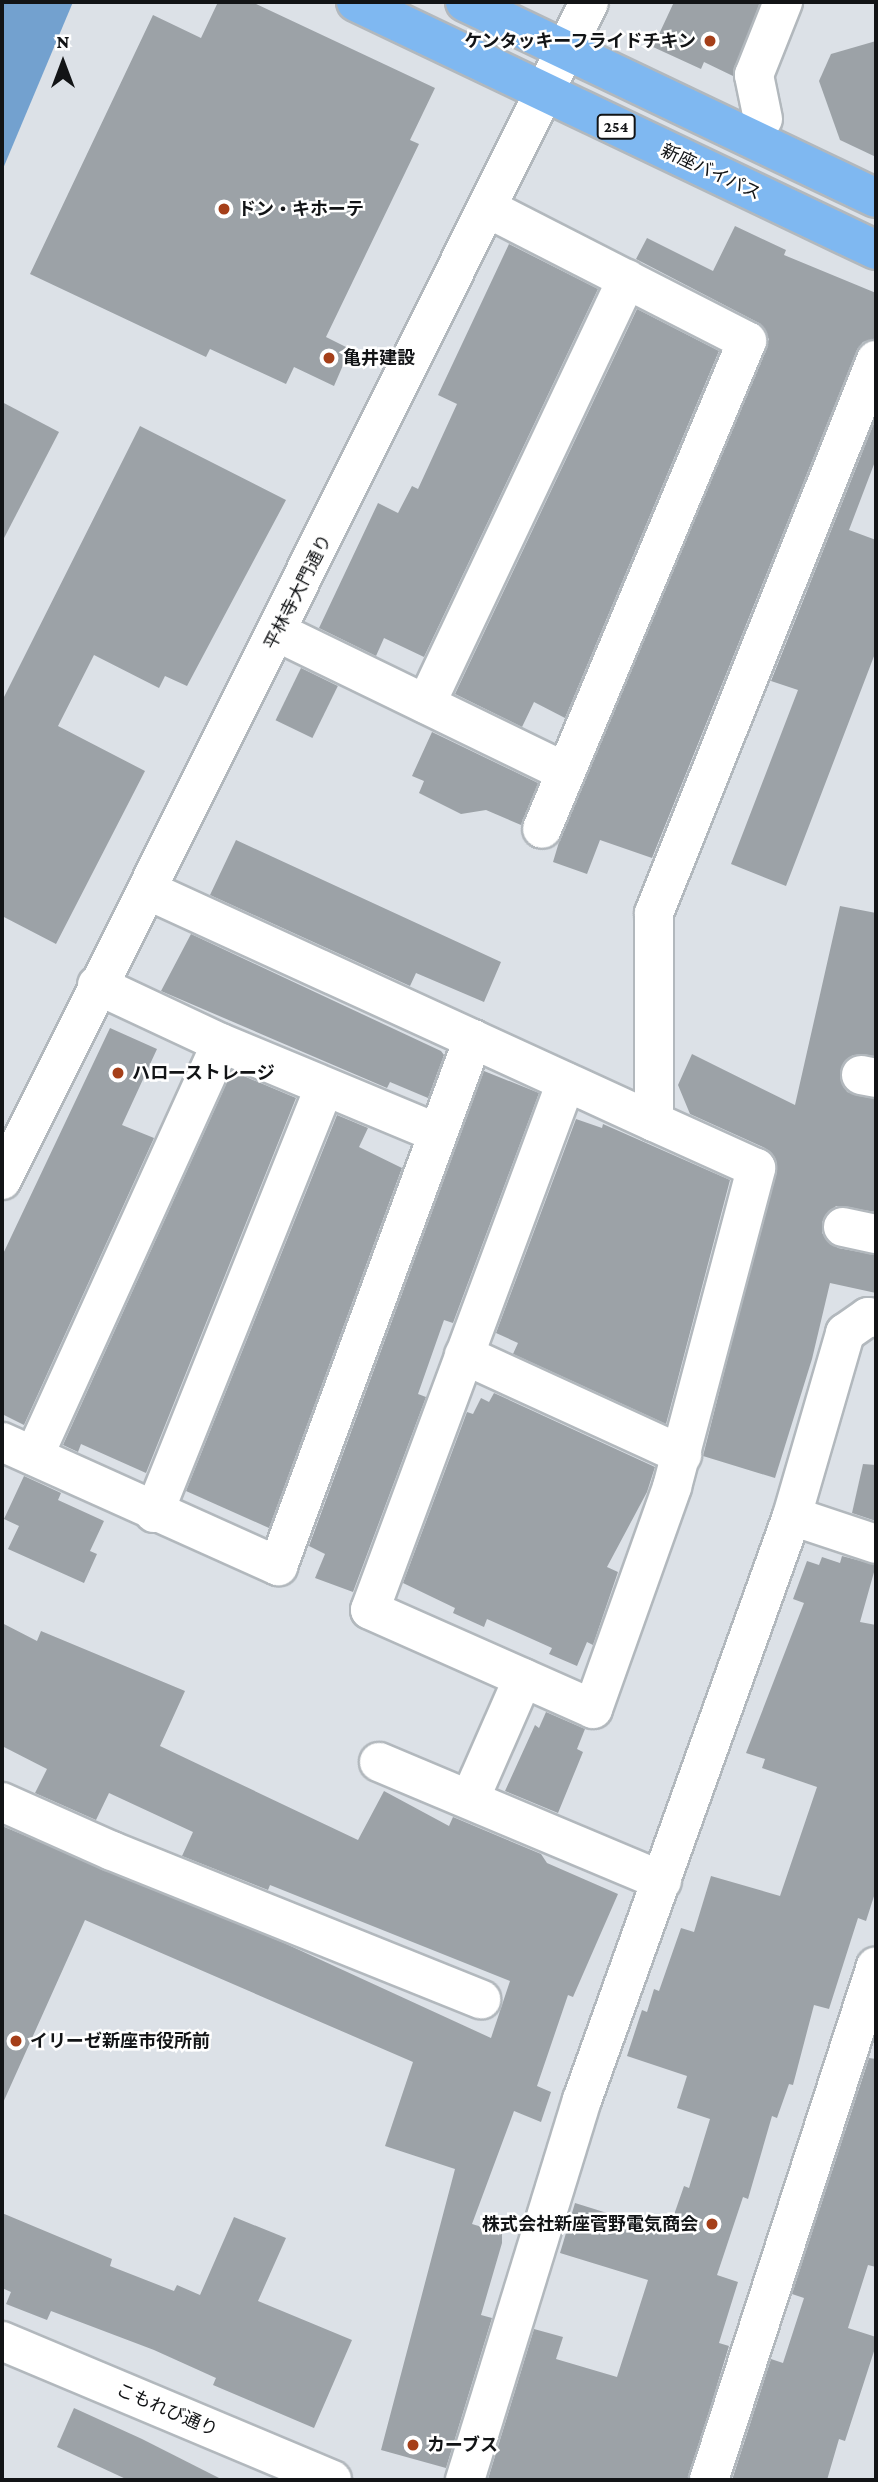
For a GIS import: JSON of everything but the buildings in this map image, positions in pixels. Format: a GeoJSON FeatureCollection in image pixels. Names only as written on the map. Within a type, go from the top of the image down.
{"type":"FeatureCollection","features":[{"type":"Feature","properties":{"kind":"highway","name":"新座バイパス"},"geometry":{"type":"LineString","coordinates":[[356,2],[876,250]]}},
{"type":"Feature","properties":{"kind":"highway"},"geometry":{"type":"LineString","coordinates":[[465,2],[876,198]]}},
{"type":"Feature","properties":{"kind":"street","name":"平林寺大門通り"},"geometry":{"type":"LineString","coordinates":[[2,1180],[589,2]]}},
{"type":"Feature","properties":{"kind":"street"},"geometry":{"type":"LineString","coordinates":[[763,120],[754,75],[783,2]]}},
{"type":"Feature","properties":{"kind":"street"},"geometry":{"type":"LineString","coordinates":[[487,208],[747,341],[564,771],[542,830]]}},
{"type":"Feature","properties":{"kind":"street"},"geometry":{"type":"LineString","coordinates":[[426,704],[627,279]]}},
{"type":"Feature","properties":{"kind":"street"},"geometry":{"type":"LineString","coordinates":[[654,1122],[654,913],[876,360]]}},
{"type":"Feature","properties":{"kind":"street"},"geometry":{"type":"LineString","coordinates":[[277,632],[564,771]]}},
{"type":"Feature","properties":{"kind":"street"},"geometry":{"type":"LineString","coordinates":[[147,890],[756,1168],[682,1455],[593,1709],[370,1610],[566,1082]]}},
{"type":"Feature","properties":{"kind":"street"},"geometry":{"type":"LineString","coordinates":[[97,985],[221,1043],[436,1133]]}},
{"type":"Feature","properties":{"kind":"street"},"geometry":{"type":"LineString","coordinates":[[221,1043],[18,1449],[154,1513],[278,1566],[473,1039]]}},
{"type":"Feature","properties":{"kind":"street"},"geometry":{"type":"LineString","coordinates":[[154,1513],[324,1087]]}},
{"type":"Feature","properties":{"kind":"street"},"geometry":{"type":"LineString","coordinates":[[465,2480],[582,2100],[792,1516],[845,1333],[869,1317],[876,1318]]}},
{"type":"Feature","properties":{"kind":"street"},"geometry":{"type":"LineString","coordinates":[[464,1355],[682,1455]]}},
{"type":"Feature","properties":{"kind":"street"},"geometry":{"type":"LineString","coordinates":[[792,1516],[876,1544]]}},
{"type":"Feature","properties":{"kind":"street"},"geometry":{"type":"LineString","coordinates":[[470,1799],[523,1678]]}},
{"type":"Feature","properties":{"kind":"street"},"geometry":{"type":"LineString","coordinates":[[379,1762],[662,1881]]}},
{"type":"Feature","properties":{"kind":"street"},"geometry":{"type":"LineString","coordinates":[[2,1802],[112,1851],[481,1999]]}},
{"type":"Feature","properties":{"kind":"street"},"geometry":{"type":"LineString","coordinates":[[709,2480],[876,1966]]}},
{"type":"Feature","properties":{"kind":"street","name":"こもれび通り"},"geometry":{"type":"LineString","coordinates":[[2,2341],[332,2480]]}},
{"type":"Feature","properties":{"kind":"shaded area"},"geometry":{"type":"Polygon","coordinates":[[[2,2],[73,2],[2,171],[2,2]]]}},
{"type":"Feature","properties":{"kind":"place","name":"ケンタッキーフライドチキン"},"geometry":{"type":"Point","coordinates":[710,41]}},
{"type":"Feature","properties":{"kind":"place","name":"ドン・キホーテ"},"geometry":{"type":"Point","coordinates":[224,209]}},
{"type":"Feature","properties":{"kind":"place","name":"亀井建設"},"geometry":{"type":"Point","coordinates":[329,358]}},
{"type":"Feature","properties":{"kind":"place","name":"ハローストレージ"},"geometry":{"type":"Point","coordinates":[118,1073]}},
{"type":"Feature","properties":{"kind":"place","name":"イリーゼ新座市役所前"},"geometry":{"type":"Point","coordinates":[16,2041]}},
{"type":"Feature","properties":{"kind":"place","name":"株式会社新座菅野電気商会"},"geometry":{"type":"Point","coordinates":[712,2224]}},
{"type":"Feature","properties":{"kind":"place","name":"カーブス"},"geometry":{"type":"Point","coordinates":[413,2445]}}]}
